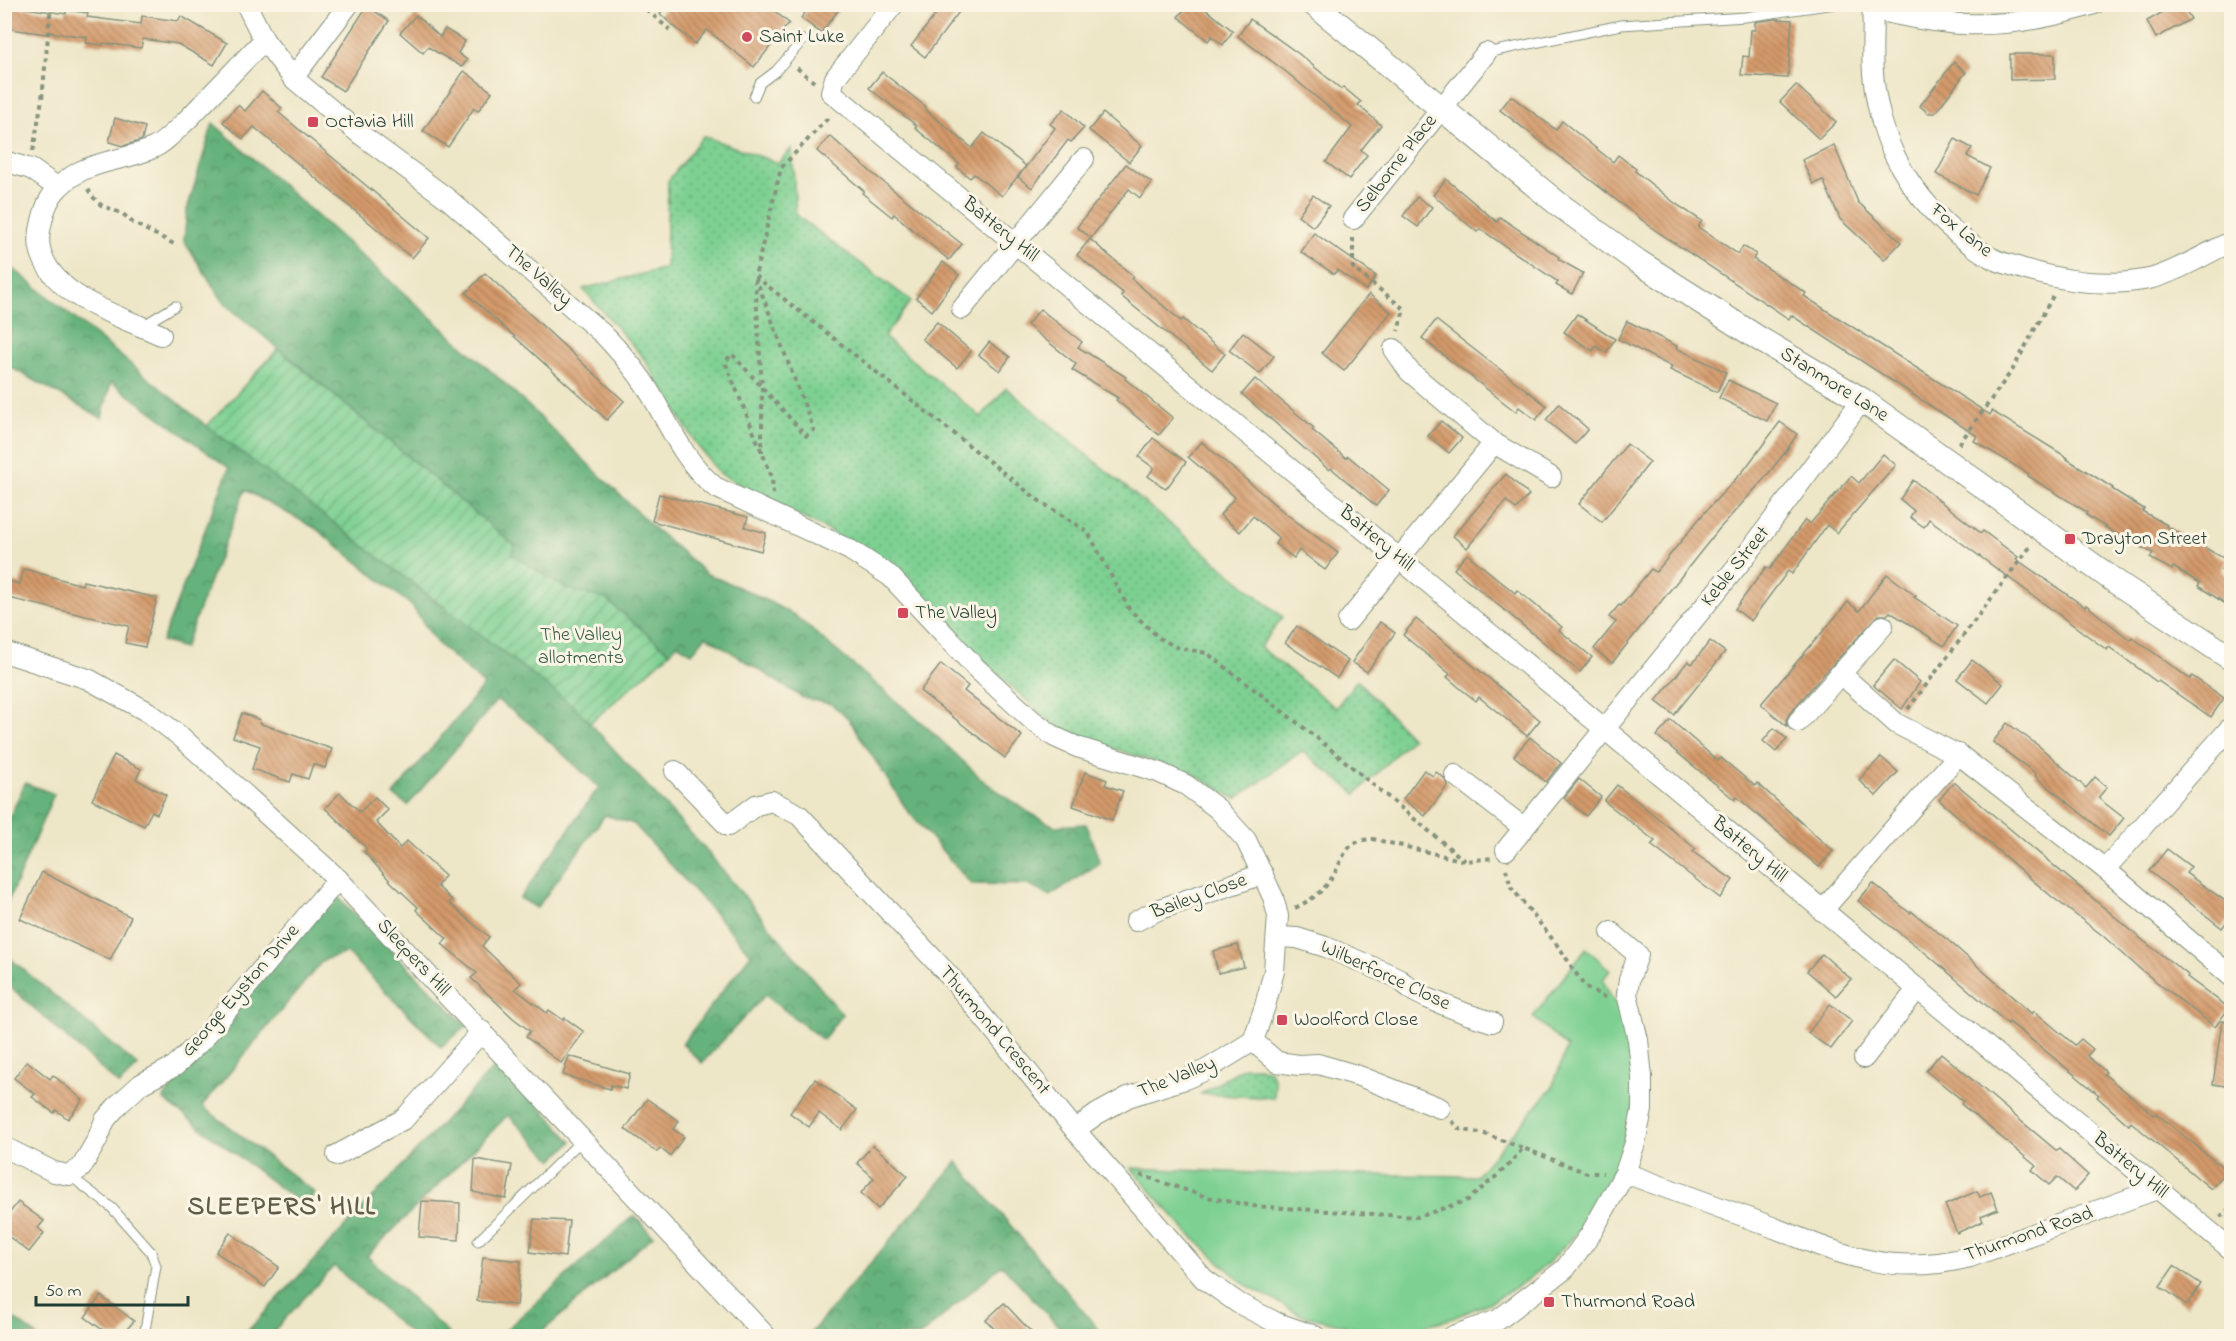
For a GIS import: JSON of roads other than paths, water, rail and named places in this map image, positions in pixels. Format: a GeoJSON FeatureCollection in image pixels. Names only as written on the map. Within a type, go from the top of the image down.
{"type":"FeatureCollection","features":[{"type":"Feature","properties":{"kind":"street","name":"The Valley"},"geometry":{"type":"LineString","coordinates":[[246,4],[264,40],[293,78],[360,134],[448,199],[604,335],[625,357],[645,385],[686,457],[714,487],[850,550],[890,576],[976,668],[1032,720],[1055,737],[1088,751],[1158,772],[1186,786],[1218,809],[1246,840],[1273,897],[1278,917],[1274,971],[1265,1006],[1252,1041],[1206,1070],[1128,1097],[1097,1113],[1075,1130]]}},
{"type":"Feature","properties":{"kind":"street"},"geometry":{"type":"LineString","coordinates":[[293,78],[349,4]]}},
{"type":"Feature","properties":{"kind":"street","name":"Battery Hill"},"geometry":{"type":"LineString","coordinates":[[894,4],[835,78],[837,97],[1400,559],[2232,1250]]}},
{"type":"Feature","properties":{"kind":"street","name":"Stanmore Lane"},"geometry":{"type":"LineString","coordinates":[[1314,4],[1557,203],[1636,261],[1862,400],[2116,582],[2232,659]]}},
{"type":"Feature","properties":{"kind":"street"},"geometry":{"type":"LineString","coordinates":[[1872,7],[1961,24],[2001,24],[2044,19],[2094,4]]}},
{"type":"Feature","properties":{"kind":"street","name":"Fox Lane"},"geometry":{"type":"LineString","coordinates":[[1872,7],[1873,74],[1881,116],[1892,151],[1909,181],[1927,204],[1991,258],[2028,271],[2063,279],[2106,284],[2151,278],[2232,241]]}},
{"type":"Feature","properties":{"kind":"street"},"geometry":{"type":"LineString","coordinates":[[161,335],[116,316],[70,291],[55,279],[39,247],[44,212],[50,196],[57,187],[79,172],[154,148],[190,116],[264,40]]}},
{"type":"Feature","properties":{"kind":"street"},"geometry":{"type":"LineString","coordinates":[[1441,108],[1486,53]]}},
{"type":"Feature","properties":{"kind":"street","name":"Selborne Place"},"geometry":{"type":"LineString","coordinates":[[1353,219],[1441,108]]}},
{"type":"Feature","properties":{"kind":"street"},"geometry":{"type":"LineString","coordinates":[[962,309],[1084,159]]}},
{"type":"Feature","properties":{"kind":"street"},"geometry":{"type":"LineString","coordinates":[[4,161],[31,169],[57,187]]}},
{"type":"Feature","properties":{"kind":"street"},"geometry":{"type":"LineString","coordinates":[[1394,349],[1408,372],[1494,443],[1551,477]]}},
{"type":"Feature","properties":{"kind":"street","name":"Keble Street"},"geometry":{"type":"LineString","coordinates":[[1506,850],[1752,548],[1862,400]]}},
{"type":"Feature","properties":{"kind":"street"},"geometry":{"type":"LineString","coordinates":[[1348,621],[1494,443]]}},
{"type":"Feature","properties":{"kind":"street"},"geometry":{"type":"LineString","coordinates":[[1798,722],[1883,626]]}},
{"type":"Feature","properties":{"kind":"street","name":"Sleepers Hill"},"geometry":{"type":"LineString","coordinates":[[4,652],[88,680],[148,712],[181,737],[338,879],[482,1030],[766,1336]]}},
{"type":"Feature","properties":{"kind":"street"},"geometry":{"type":"LineString","coordinates":[[1840,673],[1897,724],[1959,754],[2105,869],[2232,977]]}},
{"type":"Feature","properties":{"kind":"street"},"geometry":{"type":"LineString","coordinates":[[2105,869],[2232,726]]}},
{"type":"Feature","properties":{"kind":"street"},"geometry":{"type":"LineString","coordinates":[[1822,911],[1959,754]]}},
{"type":"Feature","properties":{"kind":"street","name":"Thurmond Crescent"},"geometry":{"type":"LineString","coordinates":[[675,771],[728,826],[756,805],[772,801],[799,815],[954,981],[1075,1130],[1204,1279],[1238,1303],[1277,1323],[1315,1336]]}},
{"type":"Feature","properties":{"kind":"street"},"geometry":{"type":"LineString","coordinates":[[1455,775],[1524,828]]}},
{"type":"Feature","properties":{"kind":"street","name":"Bailey Close"},"geometry":{"type":"LineString","coordinates":[[1136,921],[1160,909],[1263,874]]}},
{"type":"Feature","properties":{"kind":"street","name":"George Eyston Drive"},"geometry":{"type":"LineString","coordinates":[[69,1175],[81,1168],[105,1120],[118,1105],[141,1084],[175,1066],[202,1040],[338,879]]}},
{"type":"Feature","properties":{"kind":"street"},"geometry":{"type":"LineString","coordinates":[[1453,1336],[1498,1320],[1565,1269],[1590,1235],[1625,1173],[1635,1143],[1642,1110],[1642,1077],[1633,1012],[1627,994],[1629,980],[1638,955],[1611,932]]}},
{"type":"Feature","properties":{"kind":"street","name":"Wilberforce Close"},"geometry":{"type":"LineString","coordinates":[[1277,937],[1304,940],[1326,947],[1396,977],[1427,998],[1491,1022]]}},
{"type":"Feature","properties":{"kind":"street"},"geometry":{"type":"LineString","coordinates":[[1864,1058],[1918,988]]}},
{"type":"Feature","properties":{"kind":"street"},"geometry":{"type":"LineString","coordinates":[[338,1155],[404,1119],[482,1030]]}},
{"type":"Feature","properties":{"kind":"street"},"geometry":{"type":"LineString","coordinates":[[1252,1041],[1277,1062],[1299,1065],[1318,1064],[1359,1076],[1440,1108]]}},
{"type":"Feature","properties":{"kind":"street"},"geometry":{"type":"LineString","coordinates":[[4,1146],[54,1172],[69,1175]]}},
{"type":"Feature","properties":{"kind":"street","name":"Thurmond Road"},"geometry":{"type":"LineString","coordinates":[[1625,1173],[1864,1261],[1913,1266],[1941,1264],[1970,1257],[2157,1189]]}},
{"type":"Feature","properties":{"kind":"lane"},"geometry":{"type":"LineString","coordinates":[[1486,53],[1621,26],[1745,17],[1835,4]]}},
{"type":"Feature","properties":{"kind":"lane"},"geometry":{"type":"LineString","coordinates":[[754,97],[760,83],[776,71],[803,40]]}},
{"type":"Feature","properties":{"kind":"lane"},"geometry":{"type":"LineString","coordinates":[[142,326],[175,306]]}},
{"type":"Feature","properties":{"kind":"lane"},"geometry":{"type":"LineString","coordinates":[[478,1241],[583,1139]]}},
{"type":"Feature","properties":{"kind":"lane"},"geometry":{"type":"LineString","coordinates":[[69,1175],[112,1208],[151,1252],[156,1266],[144,1336]]}},
{"type":"Feature","properties":{"kind":"place","name":"Saint Luke"},"geometry":{"type":"Point","coordinates":[747,37]}},
{"type":"Feature","properties":{"kind":"place","name":"Octavia Hill"},"geometry":{"type":"Point","coordinates":[313,122]}},
{"type":"Feature","properties":{"kind":"place","name":"Drayton Street"},"geometry":{"type":"Point","coordinates":[2070,539]}},
{"type":"Feature","properties":{"kind":"place","name":"The Valley"},"geometry":{"type":"Point","coordinates":[903,613]}},
{"type":"Feature","properties":{"kind":"place","name":"Woolford Close"},"geometry":{"type":"Point","coordinates":[1282,1020]}},
{"type":"Feature","properties":{"kind":"place","name":"Thurmond Road"},"geometry":{"type":"Point","coordinates":[1549,1302]}},
{"type":"Feature","properties":{"kind":"district","name":"SLEEPERS' HILL"},"geometry":{"type":"Point","coordinates":[282,1208]}},
{"type":"Feature","properties":{"kind":"park label","name":"The Valley allotments"},"geometry":{"type":"Point","coordinates":[581,646]}}]}
